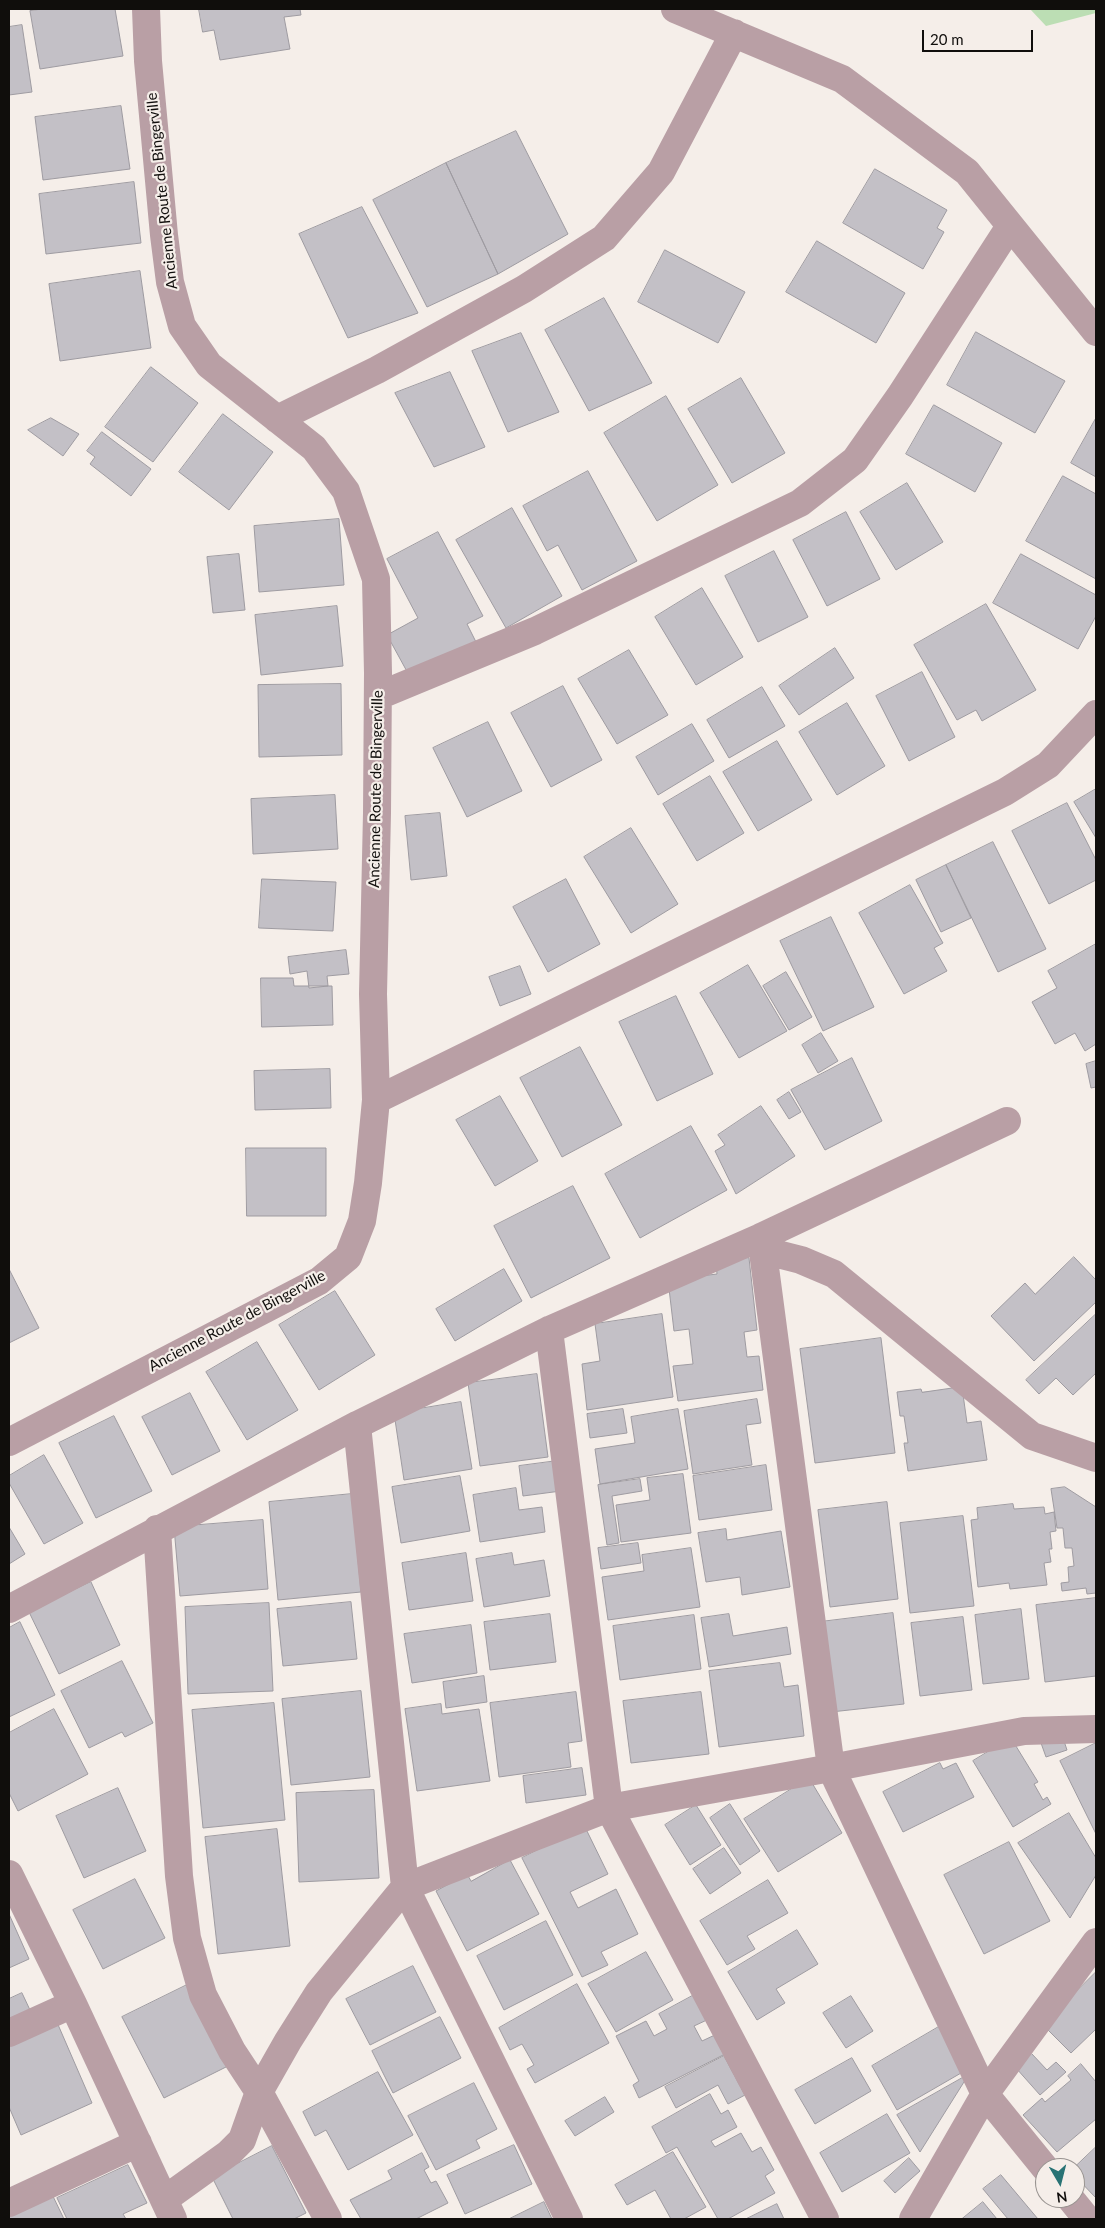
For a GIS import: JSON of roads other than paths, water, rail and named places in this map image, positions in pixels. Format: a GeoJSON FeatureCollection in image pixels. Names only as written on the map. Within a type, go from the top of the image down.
{"type":"FeatureCollection","features":[{"type":"Feature","properties":{"kind":"street","name":"Ancienne Route de Bingerville"},"geometry":{"type":"LineString","coordinates":[[9,1442],[319,1281],[348,1257],[362,1221],[368,1183],[376,1100],[373,994],[378,696],[376,579],[346,491],[314,448],[209,365],[182,326],[170,282],[164,235],[148,61],[146,9]]}},
{"type":"Feature","properties":{"kind":"street"},"geometry":{"type":"LineString","coordinates":[[675,9],[842,79],[967,172],[1096,332]]}},
{"type":"Feature","properties":{"kind":"street"},"geometry":{"type":"LineString","coordinates":[[277,420],[376,370],[524,289],[604,238],[661,172],[734,33]]}},
{"type":"Feature","properties":{"kind":"street"},"geometry":{"type":"LineString","coordinates":[[378,696],[535,631],[800,502],[856,460],[900,396],[1010,226]]}},
{"type":"Feature","properties":{"kind":"street"},"geometry":{"type":"LineString","coordinates":[[376,1100],[1005,792],[1048,764],[1096,714]]}},
{"type":"Feature","properties":{"kind":"street"},"geometry":{"type":"LineString","coordinates":[[9,1609],[157,1529],[357,1425],[549,1330],[761,1243],[1007,1121]]}},
{"type":"Feature","properties":{"kind":"street"},"geometry":{"type":"LineString","coordinates":[[761,1243],[834,1274],[1032,1436],[1096,1458]]}},
{"type":"Feature","properties":{"kind":"street"},"geometry":{"type":"LineString","coordinates":[[761,1243],[832,1768],[985,2094],[1037,2158]]}},
{"type":"Feature","properties":{"kind":"street"},"geometry":{"type":"LineString","coordinates":[[549,1330],[609,1808],[825,2219]]}},
{"type":"Feature","properties":{"kind":"street"},"geometry":{"type":"LineString","coordinates":[[357,1425],[405,1887],[569,2219]]}},
{"type":"Feature","properties":{"kind":"street"},"geometry":{"type":"LineString","coordinates":[[157,1529],[179,1876],[187,1938],[203,1995],[232,2051],[259,2092],[328,2219]]}},
{"type":"Feature","properties":{"kind":"street"},"geometry":{"type":"LineString","coordinates":[[9,1874],[73,2004],[169,2209],[242,2140],[259,2092],[288,2040],[319,1992],[405,1887],[609,1808],[1024,1731],[1096,1729]]}},
{"type":"Feature","properties":{"kind":"street"},"geometry":{"type":"LineString","coordinates":[[913,2219],[985,2094],[1096,1942]]}},
{"type":"Feature","properties":{"kind":"street"},"geometry":{"type":"LineString","coordinates":[[9,2033],[73,2004]]}},
{"type":"Feature","properties":{"kind":"street"},"geometry":{"type":"LineString","coordinates":[[9,2203],[138,2143]]}},
{"type":"Feature","properties":{"kind":"street"},"geometry":{"type":"LineString","coordinates":[[1078,2208],[1087,2219]]}}]}
